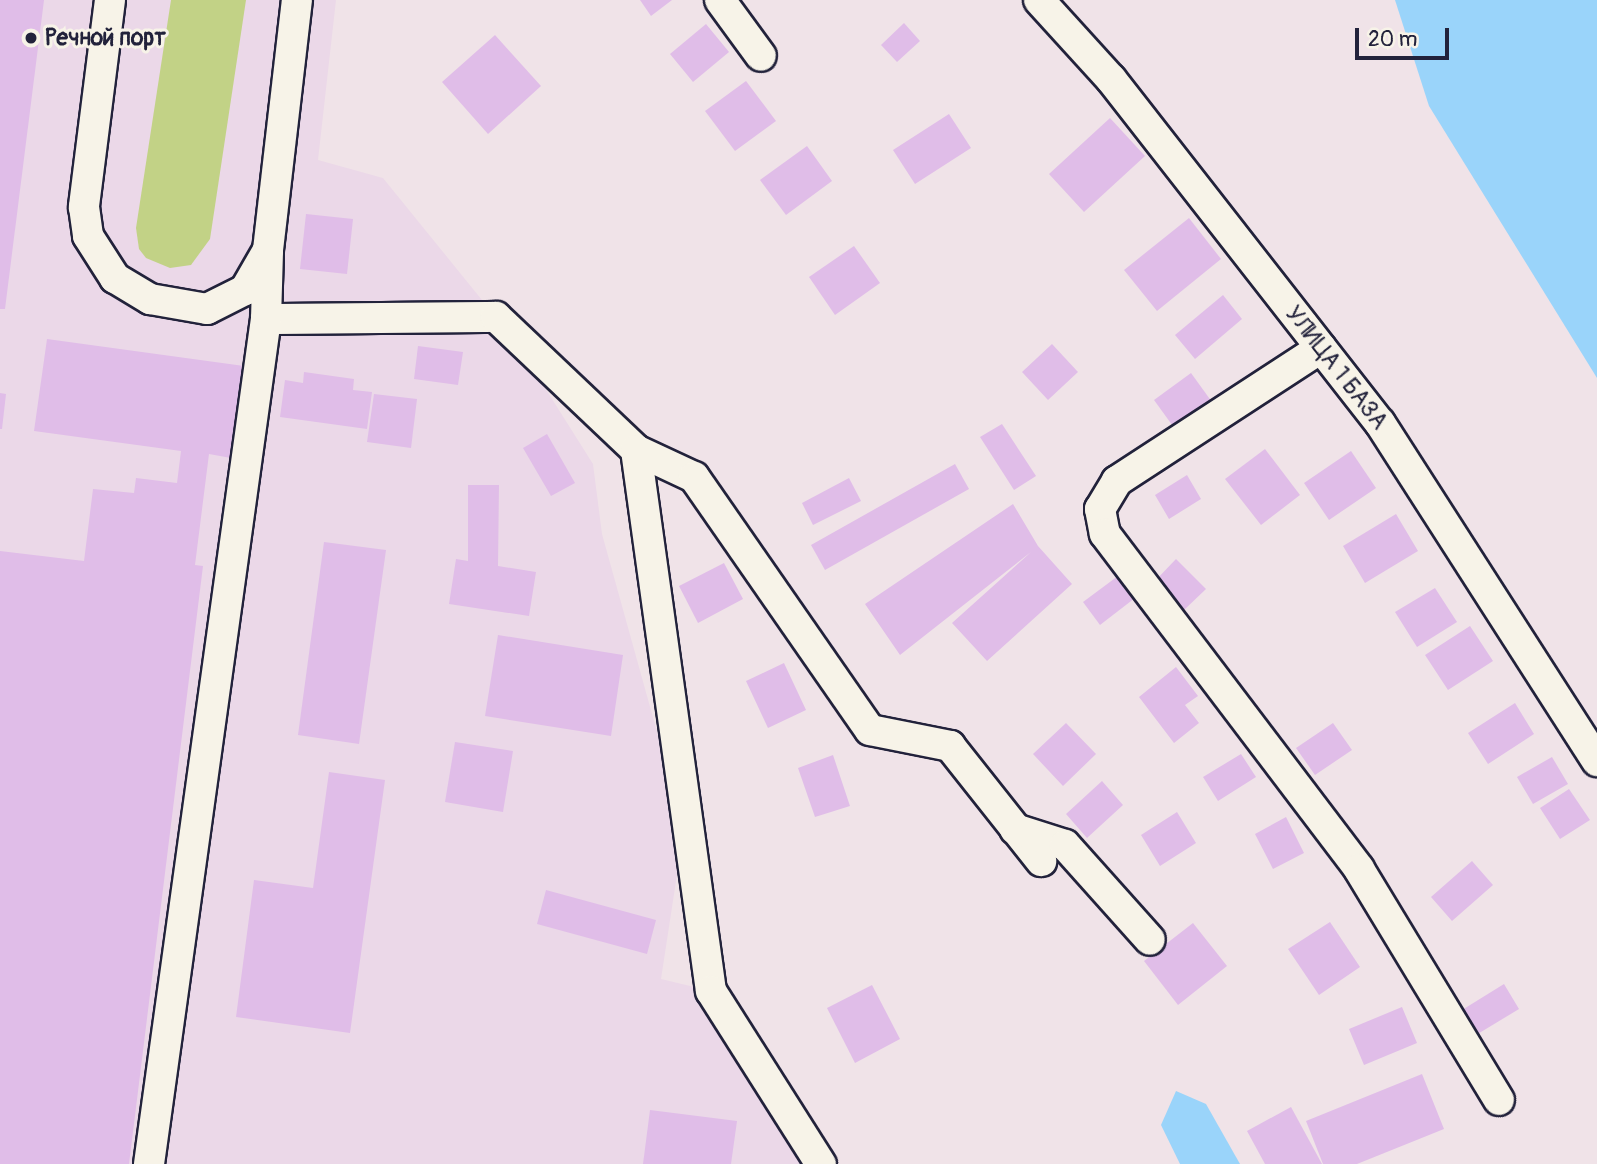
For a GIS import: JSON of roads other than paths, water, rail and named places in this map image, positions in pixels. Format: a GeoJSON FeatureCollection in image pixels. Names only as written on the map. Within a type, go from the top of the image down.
{"type":"FeatureCollection","features":[{"type":"Feature","properties":{"kind":"street"},"geometry":{"type":"LineString","coordinates":[[110,0],[84,207],[88,236],[98,258],[115,278],[150,299],[207,309],[246,290],[268,250]]}},
{"type":"Feature","properties":{"kind":"street"},"geometry":{"type":"LineString","coordinates":[[149,1164],[266,319],[268,250],[297,0]]}},
{"type":"Feature","properties":{"kind":"street"},"geometry":{"type":"LineString","coordinates":[[720,0],[761,56]]}},
{"type":"Feature","properties":{"kind":"street","name":"УЛИЦА 1 БАЗА"},"geometry":{"type":"LineString","coordinates":[[1039,0],[1111,79],[1380,423],[1597,761]]}},
{"type":"Feature","properties":{"kind":"street"},"geometry":{"type":"LineString","coordinates":[[266,319],[496,317],[636,450],[694,477],[870,730],[950,746],[1041,861]]}},
{"type":"Feature","properties":{"kind":"street"},"geometry":{"type":"LineString","coordinates":[[1321,348],[1117,481],[1100,509],[1105,534],[1359,869],[1499,1100]]}},
{"type":"Feature","properties":{"kind":"street"},"geometry":{"type":"LineString","coordinates":[[636,450],[711,991],[821,1164]]}},
{"type":"Feature","properties":{"kind":"street"},"geometry":{"type":"LineString","coordinates":[[1016,829],[1065,845],[1150,940]]}},
{"type":"Feature","properties":{"kind":"water"},"geometry":{"type":"Polygon","coordinates":[[[1395,0],[1597,0],[1597,378],[1429,106],[1395,0]]]}},
{"type":"Feature","properties":{"kind":"water"},"geometry":{"type":"Polygon","coordinates":[[[1176,1091],[1206,1104],[1240,1164],[1180,1164],[1161,1125],[1176,1091]]]}},
{"type":"Feature","properties":{"kind":"place","name":"Речной порт"},"geometry":{"type":"Point","coordinates":[31,38]}}]}
